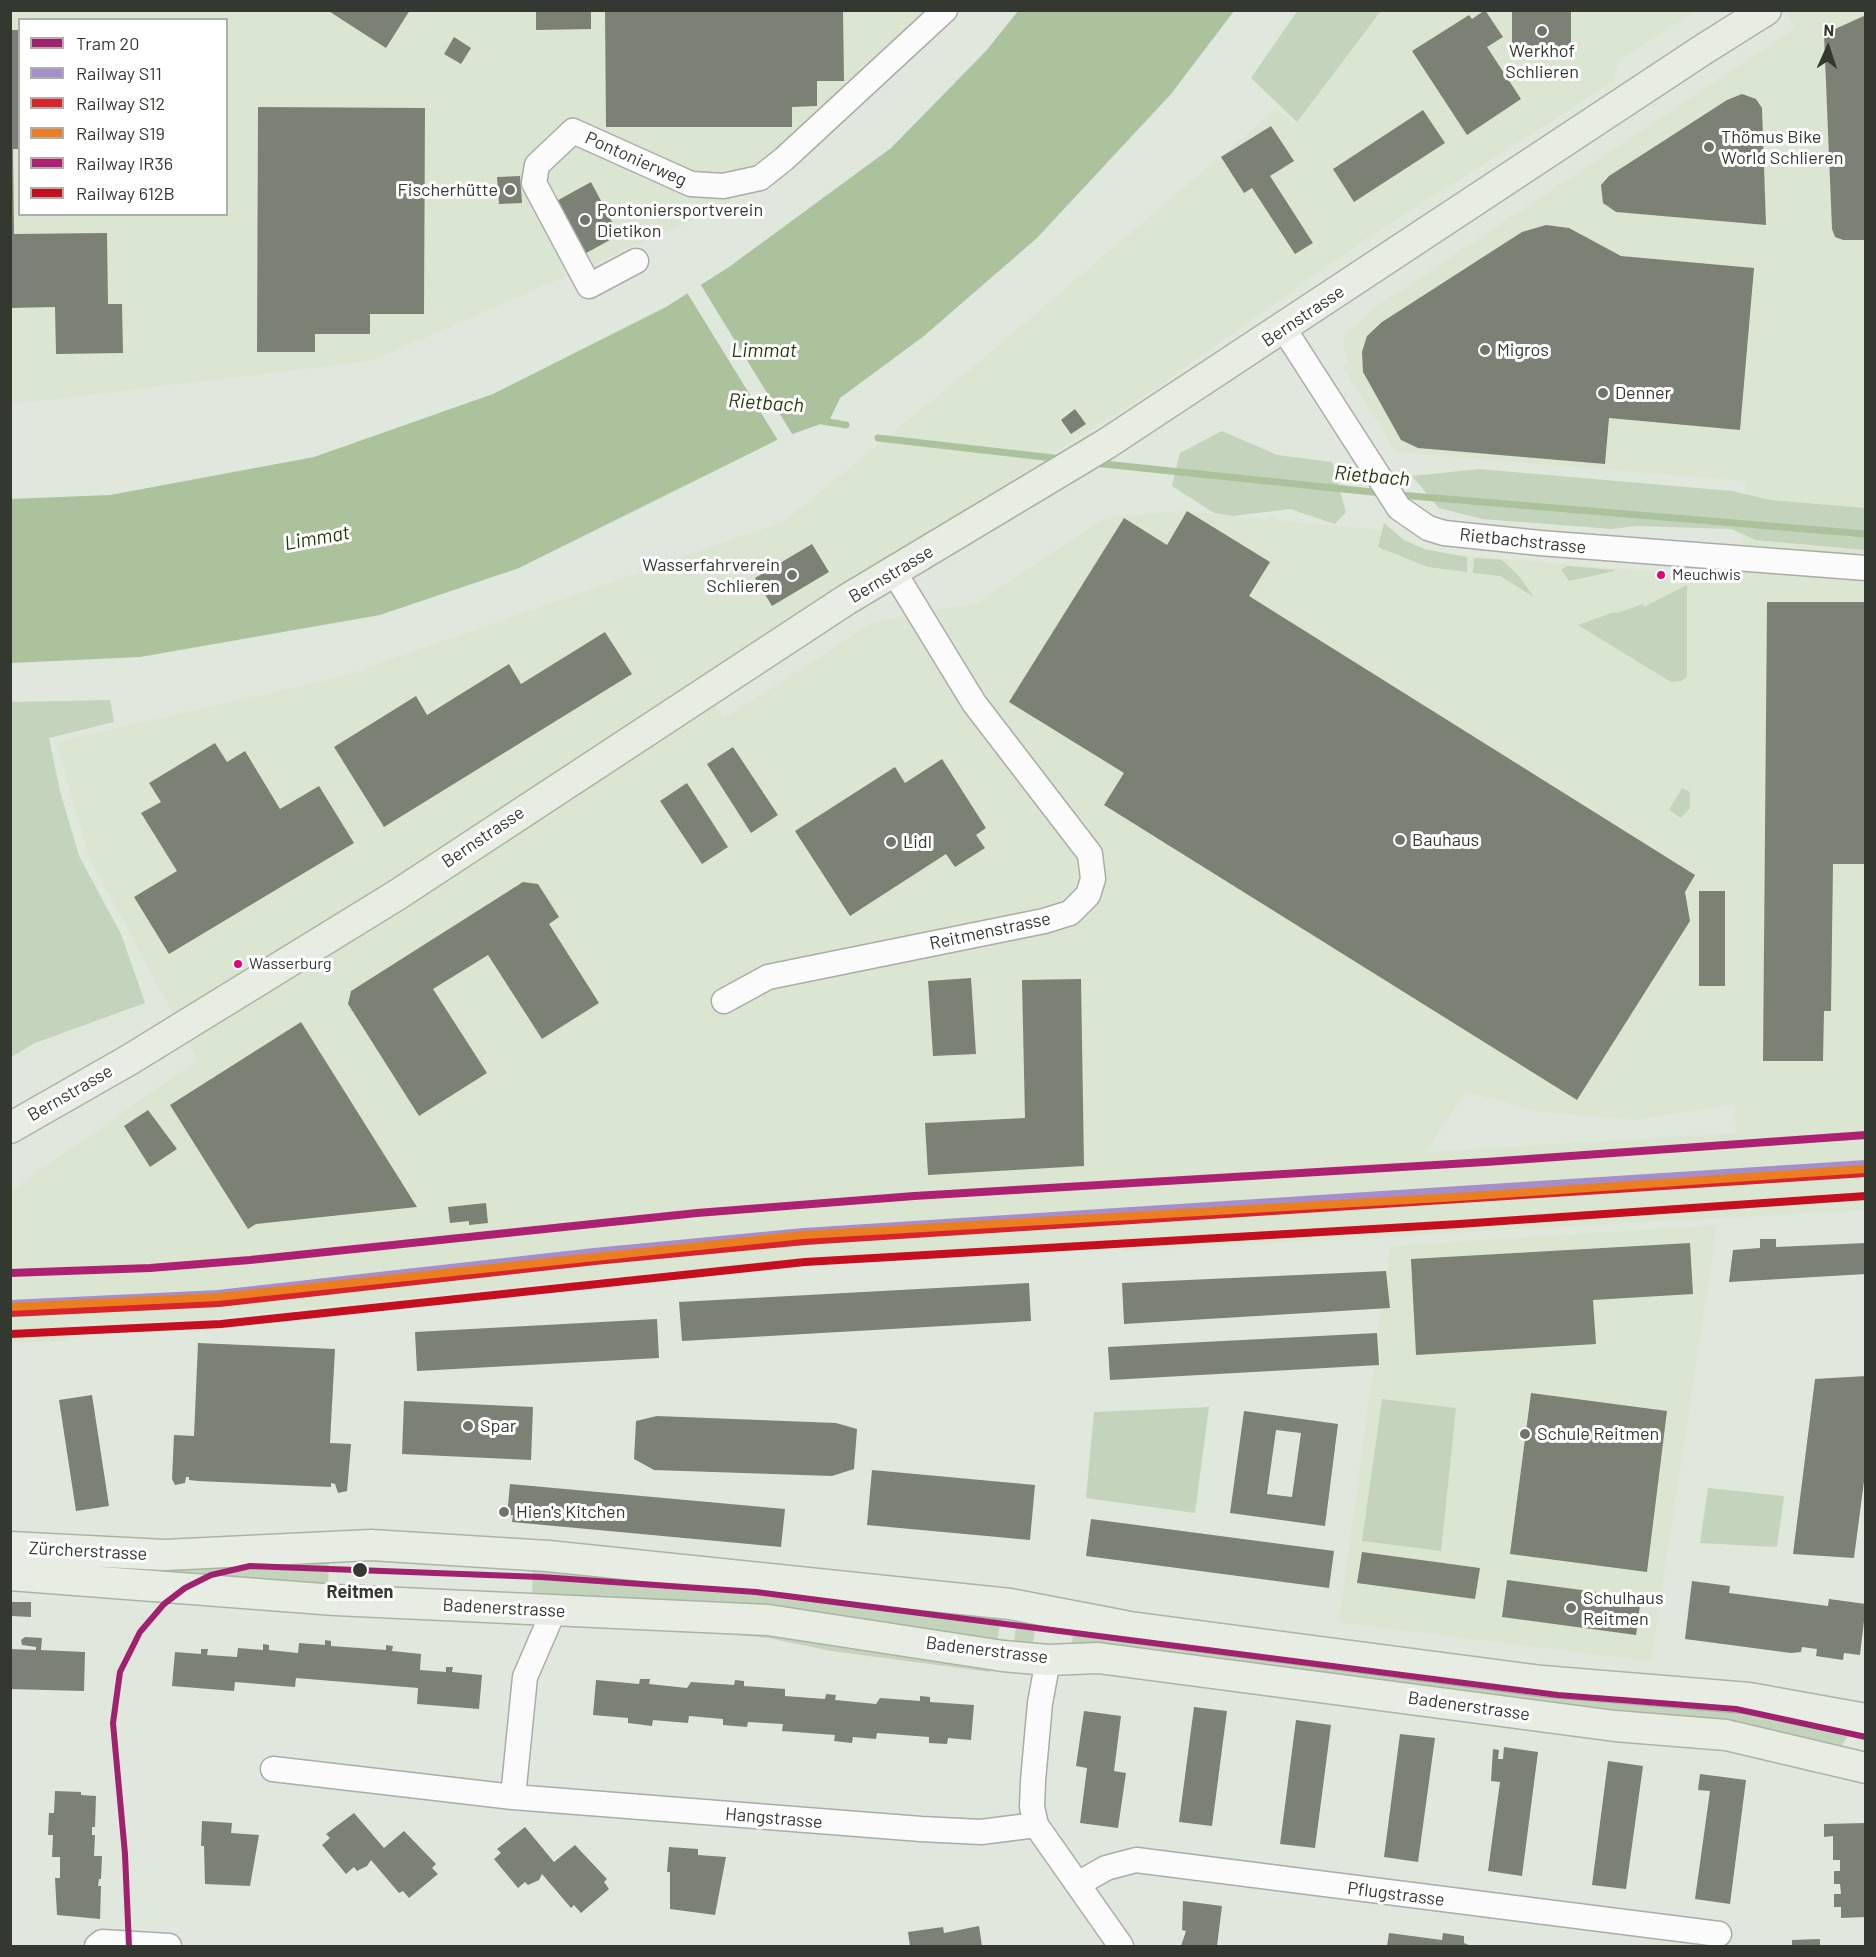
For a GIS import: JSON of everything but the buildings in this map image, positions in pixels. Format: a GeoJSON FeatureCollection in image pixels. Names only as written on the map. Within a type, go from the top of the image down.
{"type":"FeatureCollection","features":[{"type":"Feature","properties":{"kind":"main road","name":"Bernstrasse"},"geometry":{"type":"LineString","coordinates":[[10,1128],[129,1060],[397,895],[832,610],[1106,444],[1766,10]]}},
{"type":"Feature","properties":{"kind":"main road","name":"Badenerstrasse"},"geometry":{"type":"LineString","coordinates":[[165,1555],[338,1546],[476,1550],[1010,1604],[1130,1627],[1542,1681],[1749,1698],[1866,1719]]}},
{"type":"Feature","properties":{"kind":"main road","name":"Zürcherstrasse"},"geometry":{"type":"LineString","coordinates":[[10,1547],[165,1555]]}},
{"type":"Feature","properties":{"kind":"main road","name":"Zürcherstrasse"},"geometry":{"type":"LineString","coordinates":[[10,1575],[138,1586]]}},
{"type":"Feature","properties":{"kind":"main road","name":"Badenerstrasse"},"geometry":{"type":"LineString","coordinates":[[138,1586],[335,1600],[768,1620],[1003,1656],[1048,1660],[1098,1658],[1626,1728],[1703,1732],[1771,1744],[1866,1768]]}},
{"type":"Feature","properties":{"kind":"main road"},"geometry":{"type":"LineString","coordinates":[[1048,1660],[1055,1614]]}},
{"type":"Feature","properties":{"kind":"street","name":"Pontonierweg"},"geometry":{"type":"LineString","coordinates":[[636,261],[589,286],[534,183],[537,165],[573,131],[691,184],[723,186],[760,178],[784,159],[945,10]]}},
{"type":"Feature","properties":{"kind":"street","name":"Rietbachstrasse"},"geometry":{"type":"LineString","coordinates":[[1284,329],[1399,508],[1428,528],[1444,533],[1540,543],[1866,568]]}},
{"type":"Feature","properties":{"kind":"street","name":"Reitmenstrasse"},"geometry":{"type":"LineString","coordinates":[[724,1001],[768,977],[1044,921],[1070,913],[1088,895],[1093,879],[1090,854],[974,703],[894,572]]}},
{"type":"Feature","properties":{"kind":"street"},"geometry":{"type":"LineString","coordinates":[[513,1797],[525,1677],[554,1610]]}},
{"type":"Feature","properties":{"kind":"street"},"geometry":{"type":"LineString","coordinates":[[1048,1660],[1040,1703],[1033,1781],[1032,1807],[1036,1825],[1121,1947]]}},
{"type":"Feature","properties":{"kind":"street","name":"Hangstrasse"},"geometry":{"type":"LineString","coordinates":[[273,1770],[513,1797],[921,1829],[981,1832],[1036,1825]]}},
{"type":"Feature","properties":{"kind":"street","name":"Pflugstrasse"},"geometry":{"type":"LineString","coordinates":[[1078,1884],[1106,1869],[1137,1860],[1719,1934]]}},
{"type":"Feature","properties":{"kind":"street"},"geometry":{"type":"LineString","coordinates":[[97,1947],[102,1942],[169,1947]]}},
{"type":"Feature","properties":{"kind":"shaded area"},"geometry":{"type":"Polygon","coordinates":[[[1298,10],[1381,11],[1297,122],[1251,78],[1298,10]]]}},
{"type":"Feature","properties":{"kind":"shaded area"},"geometry":{"type":"Polygon","coordinates":[[[10,11],[932,11],[725,206],[372,361],[11,404],[10,11]]]}},
{"type":"Feature","properties":{"kind":"shaded area"},"geometry":{"type":"Polygon","coordinates":[[[1382,11],[1696,11],[1618,61],[1614,81],[1363,241],[1156,388],[697,679],[724,719],[873,622],[976,603],[1107,517],[1187,511],[1268,520],[1268,516],[1276,517],[1276,520],[1380,530],[1425,552],[1740,579],[1746,481],[1396,452],[1343,366],[1348,363],[1343,343],[1345,335],[1380,304],[1796,27],[1785,11],[1865,11],[1865,1210],[1125,1251],[1124,1240],[1018,1245],[637,1274],[187,1321],[71,1323],[70,1341],[11,1343],[10,1191],[198,1060],[89,857],[56,742],[344,676],[785,521],[985,357],[1276,109],[1294,125],[1382,11]],[[1466,1092],[1426,1152],[1736,1133],[1735,1104],[1636,1120],[1543,1112],[1466,1092]]]}},
{"type":"Feature","properties":{"kind":"shaded area"},"geometry":{"type":"Polygon","coordinates":[[[1222,431],[1277,455],[1332,462],[1346,512],[1335,524],[1290,509],[1233,516],[1214,513],[1172,486],[1180,453],[1222,431]]]}},
{"type":"Feature","properties":{"kind":"shaded area"},"geometry":{"type":"Polygon","coordinates":[[[1479,469],[1732,491],[1770,500],[1865,508],[1865,550],[1756,540],[1731,529],[1636,526],[1612,529],[1482,519],[1439,508],[1412,476],[1479,469]]]}},
{"type":"Feature","properties":{"kind":"shaded area"},"geometry":{"type":"Polygon","coordinates":[[[1384,523],[1404,540],[1424,549],[1467,557],[1467,572],[1428,567],[1378,547],[1384,523]]]}},
{"type":"Feature","properties":{"kind":"shaded area"},"geometry":{"type":"Polygon","coordinates":[[[1474,558],[1502,560],[1518,575],[1534,597],[1500,576],[1473,573],[1474,558]]]}},
{"type":"Feature","properties":{"kind":"shaded area"},"geometry":{"type":"Polygon","coordinates":[[[1567,566],[1615,571],[1569,581],[1561,570],[1567,566]]]}},
{"type":"Feature","properties":{"kind":"shaded area"},"geometry":{"type":"Polygon","coordinates":[[[1687,585],[1687,677],[1681,681],[1671,682],[1578,625],[1643,604],[1644,607],[1687,585]]]}},
{"type":"Feature","properties":{"kind":"shaded area"},"geometry":{"type":"Polygon","coordinates":[[[110,700],[114,722],[49,738],[60,791],[79,856],[121,934],[145,1003],[35,1043],[11,1057],[11,702],[110,700]]]}},
{"type":"Feature","properties":{"kind":"shaded area"},"geometry":{"type":"Polygon","coordinates":[[[1682,788],[1690,792],[1690,808],[1681,818],[1669,810],[1682,788]]]}},
{"type":"Feature","properties":{"kind":"shaded area","name":"Schule Reitmen"},"geometry":{"type":"Polygon","coordinates":[[[1717,1225],[1651,1661],[1339,1622],[1390,1246],[1717,1225]]]}},
{"type":"Feature","properties":{"kind":"shaded area"},"geometry":{"type":"Polygon","coordinates":[[[1382,1399],[1456,1408],[1441,1551],[1362,1541],[1382,1399]]]}},
{"type":"Feature","properties":{"kind":"shaded area"},"geometry":{"type":"Polygon","coordinates":[[[1209,1407],[1195,1513],[1086,1498],[1094,1412],[1209,1407]]]}},
{"type":"Feature","properties":{"kind":"shaded area"},"geometry":{"type":"Polygon","coordinates":[[[1708,1488],[1784,1496],[1777,1547],[1700,1543],[1708,1488]]]}},
{"type":"Feature","properties":{"kind":"shaded area"},"geometry":{"type":"Polygon","coordinates":[[[329,1553],[328,1592],[10,1559],[329,1553]]]}},
{"type":"Feature","properties":{"kind":"shaded area"},"geometry":{"type":"Polygon","coordinates":[[[533,1562],[1002,1611],[997,1643],[532,1602],[533,1562]]]}},
{"type":"Feature","properties":{"kind":"shaded area"},"geometry":{"type":"Polygon","coordinates":[[[1017,1614],[1036,1622],[1033,1645],[1014,1645],[1017,1614]]]}},
{"type":"Feature","properties":{"kind":"shaded area"},"geometry":{"type":"Polygon","coordinates":[[[651,1628],[763,1628],[991,1666],[990,1672],[831,1651],[768,1638],[651,1628]]]}},
{"type":"Feature","properties":{"kind":"shaded area"},"geometry":{"type":"Polygon","coordinates":[[[1073,1630],[1689,1699],[1851,1731],[1840,1748],[1072,1646],[1073,1630]]]}},
{"type":"Feature","properties":{"kind":"water","name":"Limmat"},"geometry":{"type":"Polygon","coordinates":[[[1018,11],[1234,11],[1171,94],[1037,238],[924,336],[840,398],[829,421],[781,438],[519,568],[380,615],[140,657],[11,663],[10,499],[110,495],[314,457],[493,394],[666,307],[729,267],[891,148],[986,51],[1018,11]]]}},
{"type":"Feature","properties":{"kind":"pier"},"geometry":{"type":"Polygon","coordinates":[[[699,282],[794,437],[779,442],[686,291],[699,282]]]}},
{"type":"Feature","properties":{"kind":"waterway","name":"Rietbach"},"geometry":{"type":"LineString","coordinates":[[822,421],[846,425]]}},
{"type":"Feature","properties":{"kind":"waterway","name":"Rietbach"},"geometry":{"type":"LineString","coordinates":[[878,438],[1062,459]]}},
{"type":"Feature","properties":{"kind":"waterway","name":"Rietbach"},"geometry":{"type":"LineString","coordinates":[[1094,463],[1382,493]]}},
{"type":"Feature","properties":{"kind":"waterway","name":"Rietbach"},"geometry":{"type":"LineString","coordinates":[[1399,495],[1866,534]]}},
{"type":"Feature","properties":{"kind":"tram line","name":"20"},"geometry":{"type":"LineString","coordinates":[[129,1946],[125,1854],[113,1723],[120,1672],[140,1632],[164,1604],[185,1588],[211,1575],[250,1566],[541,1577],[756,1592],[1558,1695],[1736,1709],[1866,1737]]}},
{"type":"Feature","properties":{"kind":"rail line","name":"IR36"},"geometry":{"type":"LineString","coordinates":[[10,1273],[150,1268],[250,1260],[697,1213],[914,1196],[1486,1162],[1866,1135]]}},
{"type":"Feature","properties":{"kind":"rail line","name":"S11"},"geometry":{"type":"LineString","coordinates":[[10,1304],[218,1294],[594,1252],[804,1232],[1866,1164]]}},
{"type":"Feature","properties":{"kind":"rail line","name":"S19"},"geometry":{"type":"LineString","coordinates":[[10,1307],[218,1297],[803,1235],[1457,1197],[1865,1169]]}},
{"type":"Feature","properties":{"kind":"rail line","name":"S12"},"geometry":{"type":"LineString","coordinates":[[10,1313],[219,1303],[595,1261],[805,1241],[1866,1173]]}},
{"type":"Feature","properties":{"kind":"rail line","name":"612B"},"geometry":{"type":"LineString","coordinates":[[11,1334],[221,1324],[805,1262],[1459,1224],[1866,1196]]}},
{"type":"Feature","properties":{"kind":"place","name":"Werkhof Schlieren"},"geometry":{"type":"Point","coordinates":[1542,31]}},
{"type":"Feature","properties":{"kind":"place","name":"Thömus Bike World Schlieren"},"geometry":{"type":"Point","coordinates":[1709,147]}},
{"type":"Feature","properties":{"kind":"place","name":"Fischerhütte"},"geometry":{"type":"Point","coordinates":[510,190]}},
{"type":"Feature","properties":{"kind":"place","name":"Pontoniersportverein Dietikon"},"geometry":{"type":"Point","coordinates":[585,220]}},
{"type":"Feature","properties":{"kind":"place","name":"Migros"},"geometry":{"type":"Point","coordinates":[1485,350]}},
{"type":"Feature","properties":{"kind":"place","name":"Denner"},"geometry":{"type":"Point","coordinates":[1603,393]}},
{"type":"Feature","properties":{"kind":"place","name":"Wasserfahrverein Schlieren"},"geometry":{"type":"Point","coordinates":[792,575]}},
{"type":"Feature","properties":{"kind":"place","name":"Meuchwis"},"geometry":{"type":"Point","coordinates":[1661,575]}},
{"type":"Feature","properties":{"kind":"place","name":"Bauhaus"},"geometry":{"type":"Point","coordinates":[1400,840]}},
{"type":"Feature","properties":{"kind":"place","name":"Lidl"},"geometry":{"type":"Point","coordinates":[891,842]}},
{"type":"Feature","properties":{"kind":"place","name":"Wasserburg"},"geometry":{"type":"Point","coordinates":[238,964]}},
{"type":"Feature","properties":{"kind":"place","name":"Spar"},"geometry":{"type":"Point","coordinates":[468,1426]}},
{"type":"Feature","properties":{"kind":"place","name":"Schule Reitmen"},"geometry":{"type":"Point","coordinates":[1525,1434]}},
{"type":"Feature","properties":{"kind":"place","name":"Hien's Kitchen"},"geometry":{"type":"Point","coordinates":[504,1512]}},
{"type":"Feature","properties":{"kind":"place","name":"Reitmen"},"geometry":{"type":"Point","coordinates":[360,1570]}},
{"type":"Feature","properties":{"kind":"place","name":"Schulhaus Reitmen"},"geometry":{"type":"Point","coordinates":[1571,1608]}}]}
